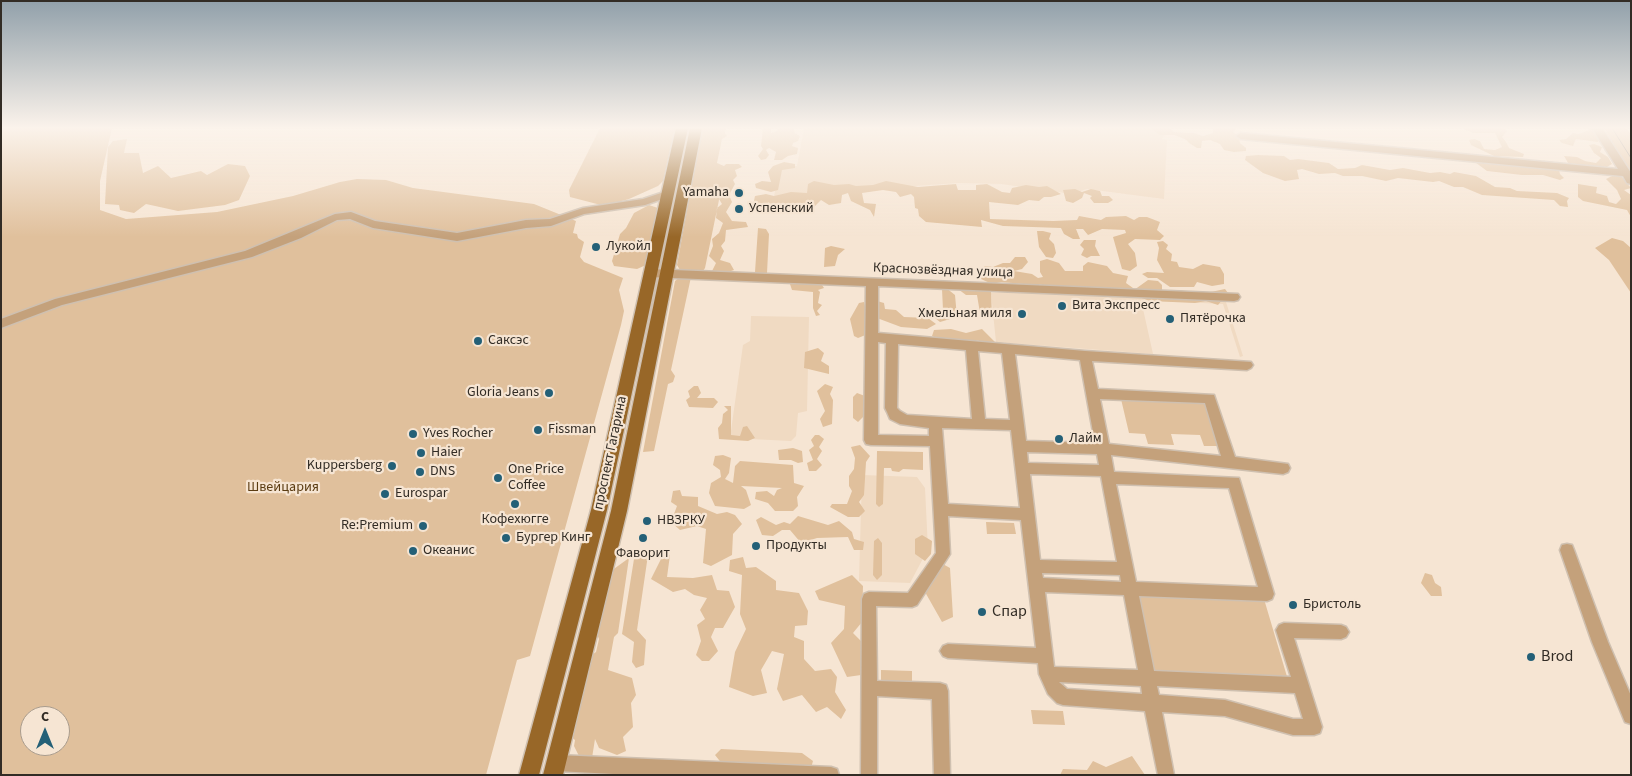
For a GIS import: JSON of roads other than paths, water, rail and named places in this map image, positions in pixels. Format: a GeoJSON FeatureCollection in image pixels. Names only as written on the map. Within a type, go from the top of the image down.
{"type":"FeatureCollection","features":[{"type":"Feature","properties":{"kind":"main road","name":"проспект Гагарина"},"geometry":{"type":"LineString","coordinates":[[554,769],[618,511],[658,273],[667,194],[674,164]]}},
{"type":"Feature","properties":{"kind":"main road","name":"проспект Гагарина"},"geometry":{"type":"LineString","coordinates":[[529,775],[600,510],[687,164]]}},
{"type":"Feature","properties":{"kind":"street"},"geometry":{"type":"LineString","coordinates":[[1507,164],[1628,177]]}},
{"type":"Feature","properties":{"kind":"street"},"geometry":{"type":"LineString","coordinates":[[1620,164],[1628,177]]}},
{"type":"Feature","properties":{"kind":"street"},"geometry":{"type":"LineString","coordinates":[[1,324],[60,302],[248,254],[297,235],[335,217],[351,215],[373,224],[457,237],[526,224],[551,222],[582,211],[645,202],[667,194]]}},
{"type":"Feature","properties":{"kind":"street","name":"Краснозвёздная улица"},"geometry":{"type":"LineString","coordinates":[[658,273],[1234,297]]}},
{"type":"Feature","properties":{"kind":"street"},"geometry":{"type":"LineString","coordinates":[[872,283],[871,440],[936,441]]}},
{"type":"Feature","properties":{"kind":"street"},"geometry":{"type":"LineString","coordinates":[[872,337],[1085,356],[1247,365]]}},
{"type":"Feature","properties":{"kind":"street"},"geometry":{"type":"LineString","coordinates":[[892,339],[891,408],[895,415],[905,420],[934,423],[1017,425]]}},
{"type":"Feature","properties":{"kind":"street"},"geometry":{"type":"LineString","coordinates":[[972,346],[979,424]]}},
{"type":"Feature","properties":{"kind":"street"},"geometry":{"type":"LineString","coordinates":[[1008,349],[1047,674],[1054,688],[1063,696],[1225,708],[1293,727],[1314,727],[1284,630],[1341,632]]}},
{"type":"Feature","properties":{"kind":"street"},"geometry":{"type":"LineString","coordinates":[[1085,356],[1166,775]]}},
{"type":"Feature","properties":{"kind":"street"},"geometry":{"type":"LineString","coordinates":[[1092,394],[1210,398],[1230,463]]}},
{"type":"Feature","properties":{"kind":"street"},"geometry":{"type":"LineString","coordinates":[[869,775],[869,599],[912,600],[943,554],[942,510],[934,423]]}},
{"type":"Feature","properties":{"kind":"street"},"geometry":{"type":"LineString","coordinates":[[1020,446],[1103,449],[1283,468]]}},
{"type":"Feature","properties":{"kind":"street"},"geometry":{"type":"LineString","coordinates":[[1022,468],[1234,482],[1267,594],[1036,585]]}},
{"type":"Feature","properties":{"kind":"street"},"geometry":{"type":"LineString","coordinates":[[942,510],[1028,514]]}},
{"type":"Feature","properties":{"kind":"street"},"geometry":{"type":"LineString","coordinates":[[1567,550],[1600,642],[1631,716]]}},
{"type":"Feature","properties":{"kind":"street"},"geometry":{"type":"LineString","coordinates":[[1034,566],[1126,569]]}},
{"type":"Feature","properties":{"kind":"street"},"geometry":{"type":"LineString","coordinates":[[948,651],[1045,656]]}},
{"type":"Feature","properties":{"kind":"street"},"geometry":{"type":"LineString","coordinates":[[1047,674],[1301,685]]}},
{"type":"Feature","properties":{"kind":"street"},"geometry":{"type":"LineString","coordinates":[[868,688],[940,692],[942,775]]}},
{"type":"Feature","properties":{"kind":"street"},"geometry":{"type":"LineString","coordinates":[[554,769],[831,775]]}},
{"type":"Feature","properties":{"kind":"place","name":"Yamaha"},"geometry":{"type":"Point","coordinates":[739,193]}},
{"type":"Feature","properties":{"kind":"place","name":"Успенский"},"geometry":{"type":"Point","coordinates":[739,209]}},
{"type":"Feature","properties":{"kind":"place","name":"Лукойл"},"geometry":{"type":"Point","coordinates":[596,247]}},
{"type":"Feature","properties":{"kind":"place","name":"Вита Экспресс"},"geometry":{"type":"Point","coordinates":[1062,306]}},
{"type":"Feature","properties":{"kind":"place","name":"Хмельная миля"},"geometry":{"type":"Point","coordinates":[1022,314]}},
{"type":"Feature","properties":{"kind":"place","name":"Пятёрочка"},"geometry":{"type":"Point","coordinates":[1170,319]}},
{"type":"Feature","properties":{"kind":"place","name":"Саксэс"},"geometry":{"type":"Point","coordinates":[478,341]}},
{"type":"Feature","properties":{"kind":"place","name":"Gloria Jeans"},"geometry":{"type":"Point","coordinates":[549,393]}},
{"type":"Feature","properties":{"kind":"place","name":"Fissman"},"geometry":{"type":"Point","coordinates":[538,430]}},
{"type":"Feature","properties":{"kind":"place","name":"Yves Rocher"},"geometry":{"type":"Point","coordinates":[413,434]}},
{"type":"Feature","properties":{"kind":"place","name":"Лайм"},"geometry":{"type":"Point","coordinates":[1059,439]}},
{"type":"Feature","properties":{"kind":"place","name":"Haier"},"geometry":{"type":"Point","coordinates":[421,453]}},
{"type":"Feature","properties":{"kind":"place","name":"Kuppersberg"},"geometry":{"type":"Point","coordinates":[392,466]}},
{"type":"Feature","properties":{"kind":"place","name":"DNS"},"geometry":{"type":"Point","coordinates":[420,472]}},
{"type":"Feature","properties":{"kind":"place","name":"One Price Coffee"},"geometry":{"type":"Point","coordinates":[498,478]}},
{"type":"Feature","properties":{"kind":"place","name":"Eurospar"},"geometry":{"type":"Point","coordinates":[385,494]}},
{"type":"Feature","properties":{"kind":"place","name":"Кофехюгге"},"geometry":{"type":"Point","coordinates":[515,504]}},
{"type":"Feature","properties":{"kind":"place","name":"НВЗРКУ"},"geometry":{"type":"Point","coordinates":[647,521]}},
{"type":"Feature","properties":{"kind":"place","name":"Re:Premium"},"geometry":{"type":"Point","coordinates":[423,526]}},
{"type":"Feature","properties":{"kind":"place","name":"Бургер Кинг"},"geometry":{"type":"Point","coordinates":[506,538]}},
{"type":"Feature","properties":{"kind":"place","name":"Фаворит"},"geometry":{"type":"Point","coordinates":[643,538]}},
{"type":"Feature","properties":{"kind":"place","name":"Продукты"},"geometry":{"type":"Point","coordinates":[756,546]}},
{"type":"Feature","properties":{"kind":"place","name":"Океанис"},"geometry":{"type":"Point","coordinates":[413,551]}},
{"type":"Feature","properties":{"kind":"place","name":"Бристоль"},"geometry":{"type":"Point","coordinates":[1293,605]}},
{"type":"Feature","properties":{"kind":"place","name":"Спар"},"geometry":{"type":"Point","coordinates":[982,612]}},
{"type":"Feature","properties":{"kind":"place","name":"Brod"},"geometry":{"type":"Point","coordinates":[1531,657]}},
{"type":"Feature","properties":{"kind":"park label","name":"Швейцария"},"geometry":{"type":"Point","coordinates":[283,488]}}]}
